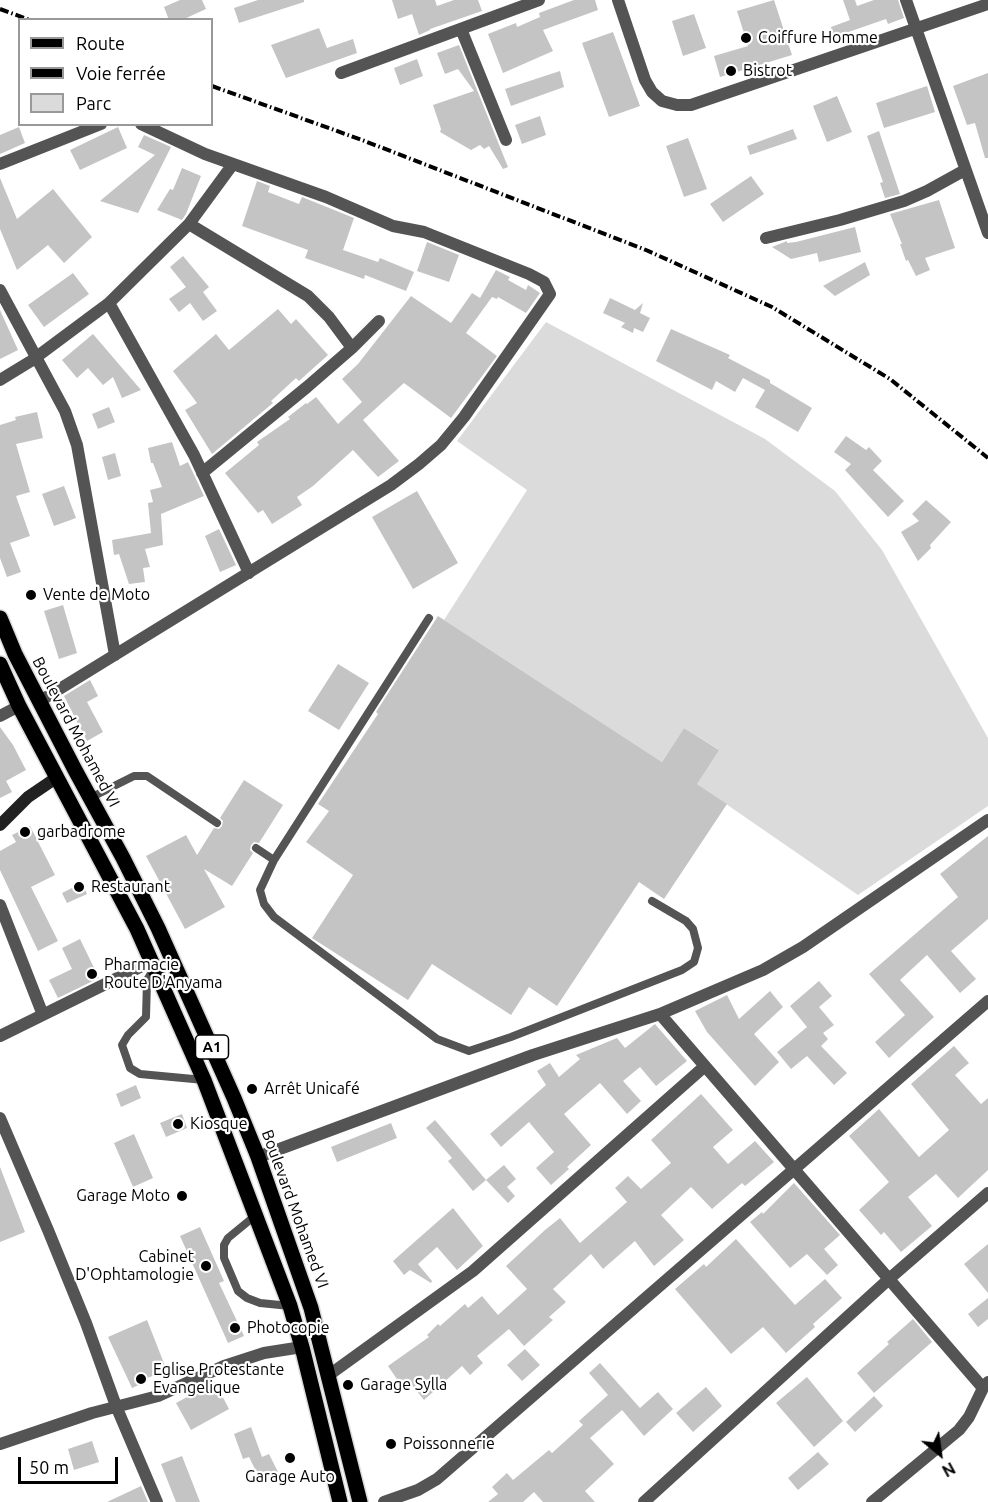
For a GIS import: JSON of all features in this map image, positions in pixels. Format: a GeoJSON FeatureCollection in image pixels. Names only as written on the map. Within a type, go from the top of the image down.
{"type":"FeatureCollection","features":[{"type":"Feature","properties":{"kind":"main road","name":"Boulevard Mohamed VI"},"geometry":{"type":"LineString","coordinates":[[0,618],[15,654],[158,928],[258,1157],[311,1308],[360,1502]]}},
{"type":"Feature","properties":{"kind":"main road","name":"A1"},"geometry":{"type":"LineString","coordinates":[[0,664],[56,778],[137,929],[204,1080],[290,1306],[303,1347],[340,1502]]}},
{"type":"Feature","properties":{"kind":"main road"},"geometry":{"type":"LineString","coordinates":[[56,778],[75,770]]}},
{"type":"Feature","properties":{"kind":"main road"},"geometry":{"type":"LineString","coordinates":[[272,1256],[291,1249]]}},
{"type":"Feature","properties":{"kind":"street"},"geometry":{"type":"LineString","coordinates":[[341,73],[539,0]]}},
{"type":"Feature","properties":{"kind":"street"},"geometry":{"type":"LineString","coordinates":[[618,0],[645,80],[652,92],[662,100],[677,105],[691,105],[988,4]]}},
{"type":"Feature","properties":{"kind":"street"},"geometry":{"type":"LineString","coordinates":[[906,0],[988,233]]}},
{"type":"Feature","properties":{"kind":"street"},"geometry":{"type":"LineString","coordinates":[[461,29],[506,140]]}},
{"type":"Feature","properties":{"kind":"street"},"geometry":{"type":"LineString","coordinates":[[0,164],[96,126]]}},
{"type":"Feature","properties":{"kind":"street"},"geometry":{"type":"LineString","coordinates":[[40,701],[391,486],[441,446],[550,294],[544,282],[529,274],[424,232],[393,226],[326,197],[233,164],[146,126]]}},
{"type":"Feature","properties":{"kind":"street"},"geometry":{"type":"LineString","coordinates":[[0,380],[36,357],[109,303],[189,224],[233,164]]}},
{"type":"Feature","properties":{"kind":"street"},"geometry":{"type":"LineString","coordinates":[[766,238],[904,201],[965,170]]}},
{"type":"Feature","properties":{"kind":"street"},"geometry":{"type":"LineString","coordinates":[[189,224],[308,296],[329,317],[352,348]]}},
{"type":"Feature","properties":{"kind":"street"},"geometry":{"type":"LineString","coordinates":[[0,290],[65,411],[77,445],[115,655]]}},
{"type":"Feature","properties":{"kind":"street"},"geometry":{"type":"LineString","coordinates":[[109,303],[168,405],[249,573]]}},
{"type":"Feature","properties":{"kind":"street"},"geometry":{"type":"LineString","coordinates":[[202,473],[352,348],[379,321]]}},
{"type":"Feature","properties":{"kind":"street"},"geometry":{"type":"LineString","coordinates":[[0,716],[19,706]]}},
{"type":"Feature","properties":{"kind":"street"},"geometry":{"type":"LineString","coordinates":[[0,825],[28,797],[56,778]]}},
{"type":"Feature","properties":{"kind":"street"},"geometry":{"type":"LineString","coordinates":[[258,1157],[533,1055],[660,1014],[763,970],[788,956],[988,820]]}},
{"type":"Feature","properties":{"kind":"street"},"geometry":{"type":"LineString","coordinates":[[0,905],[43,1015]]}},
{"type":"Feature","properties":{"kind":"street"},"geometry":{"type":"LineString","coordinates":[[0,1036],[153,964]]}},
{"type":"Feature","properties":{"kind":"street"},"geometry":{"type":"LineString","coordinates":[[384,1502],[418,1490],[437,1479],[988,1001]]}},
{"type":"Feature","properties":{"kind":"street"},"geometry":{"type":"LineString","coordinates":[[660,1014],[889,1279],[986,1385],[969,1417],[959,1430],[872,1502]]}},
{"type":"Feature","properties":{"kind":"street"},"geometry":{"type":"LineString","coordinates":[[329,1375],[473,1271],[705,1066]]}},
{"type":"Feature","properties":{"kind":"street"},"geometry":{"type":"LineString","coordinates":[[0,1118],[86,1323],[116,1406],[157,1502]]}},
{"type":"Feature","properties":{"kind":"street"},"geometry":{"type":"LineString","coordinates":[[644,1502],[889,1279],[988,1193]]}},
{"type":"Feature","properties":{"kind":"street"},"geometry":{"type":"LineString","coordinates":[[0,1444],[116,1406],[158,1396],[224,1366],[264,1353],[303,1347]]}},
{"type":"Feature","properties":{"kind":"lane"},"geometry":{"type":"LineString","coordinates":[[429,618],[274,860],[260,890],[264,904],[274,917],[437,1039],[468,1051],[511,1037],[682,970],[694,962],[698,948],[693,929],[686,921],[652,901]]}},
{"type":"Feature","properties":{"kind":"lane"},"geometry":{"type":"LineString","coordinates":[[90,798],[134,777],[147,776],[217,823]]}},
{"type":"Feature","properties":{"kind":"lane"},"geometry":{"type":"LineString","coordinates":[[256,848],[274,860]]}},
{"type":"Feature","properties":{"kind":"lane"},"geometry":{"type":"LineString","coordinates":[[153,964],[147,980],[146,1017],[128,1035],[123,1045],[130,1068],[140,1074],[204,1080]]}},
{"type":"Feature","properties":{"kind":"lane"},"geometry":{"type":"LineString","coordinates":[[256,1214],[228,1238],[224,1245],[224,1258],[238,1291],[247,1298],[260,1303],[290,1306]]}},
{"type":"Feature","properties":{"kind":"green space"},"geometry":{"type":"Polygon","coordinates":[[[546,322],[765,439],[835,491],[882,550],[988,738],[988,806],[858,895],[697,784],[718,749],[684,728],[662,762],[444,620],[527,490],[457,441],[546,322]]]}},
{"type":"Feature","properties":{"kind":"building"},"geometry":{"type":"Polygon","coordinates":[[[180,0],[202,0],[206,9],[186,18],[168,18],[164,7],[180,0]]]}},
{"type":"Feature","properties":{"kind":"building"},"geometry":{"type":"Polygon","coordinates":[[[258,0],[304,0],[304,2],[239,23],[234,8],[258,0]]]}},
{"type":"Feature","properties":{"kind":"building"},"geometry":{"type":"Polygon","coordinates":[[[392,0],[435,0],[437,6],[454,0],[478,0],[482,11],[419,35],[412,14],[398,19],[392,0]]]}},
{"type":"Feature","properties":{"kind":"building"},"geometry":{"type":"Polygon","coordinates":[[[574,0],[595,0],[598,10],[543,30],[553,51],[503,73],[488,34],[516,23],[517,27],[540,17],[539,13],[574,0]]]}},
{"type":"Feature","properties":{"kind":"building"},"geometry":{"type":"Polygon","coordinates":[[[774,0],[792,55],[720,77],[714,56],[748,46],[737,11],[774,0]]]}},
{"type":"Feature","properties":{"kind":"building"},"geometry":{"type":"Polygon","coordinates":[[[843,0],[855,0],[857,6],[874,0],[898,0],[904,18],[888,24],[886,19],[834,37],[831,27],[850,20],[843,0]]]}},
{"type":"Feature","properties":{"kind":"building"},"geometry":{"type":"Polygon","coordinates":[[[694,14],[706,48],[683,56],[672,21],[694,14]]]}},
{"type":"Feature","properties":{"kind":"building"},"geometry":{"type":"Polygon","coordinates":[[[319,28],[327,48],[353,39],[357,53],[286,78],[271,45],[319,28]]]}},
{"type":"Feature","properties":{"kind":"building"},"geometry":{"type":"Polygon","coordinates":[[[613,32],[640,106],[609,117],[582,43],[613,32]]]}},
{"type":"Feature","properties":{"kind":"building"},"geometry":{"type":"Polygon","coordinates":[[[459,45],[508,167],[503,169],[489,146],[484,149],[480,145],[471,150],[440,132],[433,105],[474,91],[458,69],[445,74],[437,53],[459,45]]]}},
{"type":"Feature","properties":{"kind":"building"},"geometry":{"type":"Polygon","coordinates":[[[417,59],[423,76],[400,85],[394,68],[417,59]]]}},
{"type":"Feature","properties":{"kind":"building"},"geometry":{"type":"Polygon","coordinates":[[[560,71],[564,87],[511,106],[505,89],[560,71]]]}},
{"type":"Feature","properties":{"kind":"building"},"geometry":{"type":"Polygon","coordinates":[[[988,73],[988,158],[985,158],[975,123],[967,125],[953,86],[988,73]]]}},
{"type":"Feature","properties":{"kind":"building"},"geometry":{"type":"Polygon","coordinates":[[[927,86],[935,112],[884,128],[876,103],[927,86]]]}},
{"type":"Feature","properties":{"kind":"building"},"geometry":{"type":"Polygon","coordinates":[[[837,96],[852,132],[827,142],[813,106],[837,96]]]}},
{"type":"Feature","properties":{"kind":"building"},"geometry":{"type":"Polygon","coordinates":[[[540,116],[546,135],[522,144],[515,125],[540,116]]]}},
{"type":"Feature","properties":{"kind":"building"},"geometry":{"type":"Polygon","coordinates":[[[19,127],[25,143],[0,154],[0,135],[19,127]]]}},
{"type":"Feature","properties":{"kind":"building"},"geometry":{"type":"Polygon","coordinates":[[[118,127],[127,148],[80,170],[70,150],[118,127]]]}},
{"type":"Feature","properties":{"kind":"building"},"geometry":{"type":"Polygon","coordinates":[[[793,129],[797,139],[750,155],[747,146],[793,129]]]}},
{"type":"Feature","properties":{"kind":"building"},"geometry":{"type":"Polygon","coordinates":[[[879,131],[900,194],[885,198],[880,183],[883,182],[867,136],[879,131]]]}},
{"type":"Feature","properties":{"kind":"building"},"geometry":{"type":"Polygon","coordinates":[[[144,135],[171,147],[138,213],[100,201],[155,155],[138,147],[144,135]]]}},
{"type":"Feature","properties":{"kind":"building"},"geometry":{"type":"Polygon","coordinates":[[[688,138],[707,189],[684,197],[666,146],[688,138]]]}},
{"type":"Feature","properties":{"kind":"building"},"geometry":{"type":"Polygon","coordinates":[[[182,168],[201,176],[182,220],[157,210],[170,189],[173,190],[182,168]]]}},
{"type":"Feature","properties":{"kind":"building"},"geometry":{"type":"Polygon","coordinates":[[[751,176],[764,194],[723,222],[710,204],[751,176]]]}},
{"type":"Feature","properties":{"kind":"building"},"geometry":{"type":"Polygon","coordinates":[[[0,178],[17,219],[53,189],[92,237],[64,263],[48,245],[17,270],[0,229],[0,178]]]}},
{"type":"Feature","properties":{"kind":"building"},"geometry":{"type":"Polygon","coordinates":[[[257,181],[270,186],[268,192],[299,204],[302,197],[354,218],[343,250],[378,262],[380,258],[414,272],[406,291],[365,275],[364,279],[305,258],[308,250],[242,226],[257,181]]]}},
{"type":"Feature","properties":{"kind":"building"},"geometry":{"type":"Polygon","coordinates":[[[939,200],[955,248],[925,258],[930,270],[916,276],[908,260],[906,261],[890,214],[939,200]]]}},
{"type":"Feature","properties":{"kind":"building"},"geometry":{"type":"Polygon","coordinates":[[[855,227],[861,252],[819,262],[817,253],[791,259],[772,247],[787,241],[787,243],[796,242],[855,227]]]}},
{"type":"Feature","properties":{"kind":"building"},"geometry":{"type":"Polygon","coordinates":[[[427,242],[459,255],[449,282],[417,271],[427,242]]]}},
{"type":"Feature","properties":{"kind":"building"},"geometry":{"type":"Polygon","coordinates":[[[183,256],[209,287],[203,292],[217,311],[203,321],[190,303],[179,312],[169,299],[186,287],[170,267],[183,256]]]}},
{"type":"Feature","properties":{"kind":"building"},"geometry":{"type":"Polygon","coordinates":[[[865,262],[870,275],[835,296],[823,286],[865,262]]]}},
{"type":"Feature","properties":{"kind":"building"},"geometry":{"type":"Polygon","coordinates":[[[496,270],[510,277],[508,280],[526,290],[528,285],[540,293],[526,313],[498,297],[497,299],[492,297],[466,333],[497,356],[451,418],[404,383],[363,420],[399,461],[378,477],[353,450],[313,486],[297,497],[302,505],[272,524],[263,510],[258,513],[225,473],[259,445],[257,442],[316,397],[338,424],[362,402],[342,379],[358,364],[411,296],[451,323],[472,293],[480,298],[496,270]]]}},
{"type":"Feature","properties":{"kind":"building"},"geometry":{"type":"Polygon","coordinates":[[[73,273],[89,294],[44,327],[28,305],[73,273]]]}},
{"type":"Feature","properties":{"kind":"building"},"geometry":{"type":"Polygon","coordinates":[[[610,298],[635,310],[643,303],[640,313],[650,318],[643,332],[634,328],[633,333],[621,327],[625,323],[603,313],[610,298]]]}},
{"type":"Feature","properties":{"kind":"building"},"geometry":{"type":"Polygon","coordinates":[[[278,309],[291,324],[296,319],[328,355],[299,381],[296,378],[271,401],[273,403],[212,454],[185,410],[197,403],[173,371],[216,334],[229,350],[278,309]]]}},
{"type":"Feature","properties":{"kind":"building"},"geometry":{"type":"Polygon","coordinates":[[[0,310],[18,350],[0,359],[0,310]]]}},
{"type":"Feature","properties":{"kind":"building"},"geometry":{"type":"Polygon","coordinates":[[[671,329],[730,355],[728,358],[770,380],[770,383],[812,408],[798,432],[755,407],[765,390],[743,378],[735,392],[716,381],[712,390],[656,361],[671,329]]]}},
{"type":"Feature","properties":{"kind":"building"},"geometry":{"type":"Polygon","coordinates":[[[93,334],[141,390],[122,398],[113,377],[103,385],[88,368],[77,378],[62,360],[93,334]]]}},
{"type":"Feature","properties":{"kind":"building"},"geometry":{"type":"Polygon","coordinates":[[[109,407],[115,422],[98,429],[92,414],[109,407]]]}},
{"type":"Feature","properties":{"kind":"building"},"geometry":{"type":"Polygon","coordinates":[[[37,412],[43,438],[16,444],[30,492],[16,496],[30,536],[10,543],[21,572],[7,577],[0,558],[0,425],[16,420],[15,417],[37,412]]]}},
{"type":"Feature","properties":{"kind":"building"},"geometry":{"type":"Polygon","coordinates":[[[846,436],[866,450],[869,447],[882,461],[873,470],[904,501],[888,517],[845,470],[851,464],[834,452],[846,436]]]}},
{"type":"Feature","properties":{"kind":"building"},"geometry":{"type":"Polygon","coordinates":[[[172,442],[180,466],[188,462],[204,496],[161,514],[163,545],[145,549],[150,567],[143,568],[145,582],[129,584],[119,554],[114,555],[112,540],[151,533],[148,503],[153,502],[150,490],[162,487],[153,463],[151,463],[148,448],[172,442]]]}},
{"type":"Feature","properties":{"kind":"building"},"geometry":{"type":"Polygon","coordinates":[[[115,453],[121,476],[108,480],[102,457],[115,453]]]}},
{"type":"Feature","properties":{"kind":"building"},"geometry":{"type":"Polygon","coordinates":[[[64,486],[76,518],[54,526],[42,494],[64,486]]]}},
{"type":"Feature","properties":{"kind":"building"},"geometry":{"type":"Polygon","coordinates":[[[417,491],[458,563],[413,589],[372,517],[417,491]]]}},
{"type":"Feature","properties":{"kind":"building"},"geometry":{"type":"Polygon","coordinates":[[[926,500],[951,522],[918,561],[901,532],[919,521],[912,514],[926,500]]]}},
{"type":"Feature","properties":{"kind":"building"},"geometry":{"type":"Polygon","coordinates":[[[219,529],[236,565],[220,572],[205,536],[219,529]]]}},
{"type":"Feature","properties":{"kind":"building"},"geometry":{"type":"Polygon","coordinates":[[[63,605],[77,653],[59,659],[44,611],[63,605]]]}},
{"type":"Feature","properties":{"kind":"building"},"geometry":{"type":"Polygon","coordinates":[[[438,616],[662,762],[684,728],[719,750],[697,784],[727,804],[664,899],[639,882],[557,1006],[529,987],[511,1015],[432,964],[408,1000],[312,938],[353,875],[306,842],[329,811],[318,804],[378,714],[376,712],[438,616]]]}},
{"type":"Feature","properties":{"kind":"building"},"geometry":{"type":"Polygon","coordinates":[[[338,664],[369,683],[339,730],[308,711],[338,664]]]}},
{"type":"Feature","properties":{"kind":"building"},"geometry":{"type":"Polygon","coordinates":[[[90,680],[98,696],[87,702],[103,732],[87,741],[64,696],[90,680]]]}},
{"type":"Feature","properties":{"kind":"building"},"geometry":{"type":"Polygon","coordinates":[[[0,727],[13,745],[26,770],[6,781],[12,792],[0,798],[0,727]]]}},
{"type":"Feature","properties":{"kind":"building"},"geometry":{"type":"Polygon","coordinates":[[[244,780],[283,805],[259,843],[254,842],[251,845],[250,850],[253,853],[232,886],[204,869],[225,907],[185,929],[146,856],[186,835],[197,855],[214,828],[219,829],[222,826],[223,821],[220,818],[244,780]]]}},
{"type":"Feature","properties":{"kind":"building"},"geometry":{"type":"Polygon","coordinates":[[[30,826],[55,875],[31,887],[58,941],[38,951],[0,870],[0,851],[16,842],[12,835],[30,826]]]}},
{"type":"Feature","properties":{"kind":"building"},"geometry":{"type":"Polygon","coordinates":[[[988,836],[988,919],[951,951],[976,979],[960,993],[927,955],[900,980],[934,1017],[889,1058],[875,1042],[905,1015],[869,974],[958,897],[940,874],[988,836]]]}},
{"type":"Feature","properties":{"kind":"building"},"geometry":{"type":"Polygon","coordinates":[[[82,883],[87,894],[67,903],[62,893],[82,883]]]}},
{"type":"Feature","properties":{"kind":"building"},"geometry":{"type":"Polygon","coordinates":[[[80,939],[99,978],[58,998],[49,980],[72,969],[62,948],[80,939]]]}},
{"type":"Feature","properties":{"kind":"building"},"geometry":{"type":"Polygon","coordinates":[[[819,981],[832,996],[819,1007],[834,1025],[823,1033],[828,1039],[821,1046],[847,1073],[834,1085],[807,1056],[791,1069],[777,1052],[807,1027],[790,1006],[819,981]]]}},
{"type":"Feature","properties":{"kind":"building"},"geometry":{"type":"Polygon","coordinates":[[[770,991],[783,1007],[754,1034],[779,1062],[755,1086],[707,1032],[695,1011],[727,995],[739,1019],[770,991]]]}},
{"type":"Feature","properties":{"kind":"building"},"geometry":{"type":"Polygon","coordinates":[[[655,1024],[687,1061],[656,1086],[640,1067],[623,1081],[641,1101],[627,1114],[600,1083],[564,1114],[591,1145],[551,1185],[536,1168],[554,1152],[529,1122],[501,1147],[490,1134],[546,1085],[537,1071],[550,1063],[559,1077],[580,1059],[576,1055],[617,1038],[625,1048],[655,1024]]]}},
{"type":"Feature","properties":{"kind":"building"},"geometry":{"type":"Polygon","coordinates":[[[954,1046],[969,1063],[955,1075],[981,1104],[988,1098],[988,1170],[958,1198],[936,1174],[908,1197],[932,1226],[901,1252],[884,1232],[881,1235],[859,1210],[889,1182],[849,1136],[879,1109],[919,1157],[949,1130],[911,1084],[954,1046]]]}},
{"type":"Feature","properties":{"kind":"building"},"geometry":{"type":"Polygon","coordinates":[[[136,1085],[141,1098],[121,1107],[116,1094],[136,1085]]]}},
{"type":"Feature","properties":{"kind":"building"},"geometry":{"type":"Polygon","coordinates":[[[701,1094],[733,1130],[713,1147],[728,1164],[755,1141],[774,1162],[745,1186],[742,1183],[712,1209],[691,1187],[661,1215],[684,1240],[654,1266],[635,1241],[603,1269],[591,1254],[553,1289],[566,1302],[549,1317],[553,1320],[524,1346],[509,1329],[477,1356],[483,1363],[470,1375],[462,1366],[424,1400],[408,1380],[401,1385],[388,1366],[429,1337],[427,1335],[438,1324],[440,1326],[465,1304],[468,1308],[482,1296],[498,1315],[527,1289],[506,1266],[545,1230],[560,1218],[580,1243],[627,1202],[615,1188],[628,1176],[641,1189],[671,1163],[651,1140],[701,1094]]]}},
{"type":"Feature","properties":{"kind":"building"},"geometry":{"type":"Polygon","coordinates":[[[182,1114],[187,1128],[166,1137],[160,1123],[182,1114]]]}},
{"type":"Feature","properties":{"kind":"building"},"geometry":{"type":"Polygon","coordinates":[[[435,1120],[486,1180],[473,1191],[448,1161],[452,1158],[426,1128],[435,1120]]]}},
{"type":"Feature","properties":{"kind":"building"},"geometry":{"type":"Polygon","coordinates":[[[391,1123],[397,1138],[337,1162],[331,1147],[391,1123]]]}},
{"type":"Feature","properties":{"kind":"building"},"geometry":{"type":"Polygon","coordinates":[[[134,1134],[153,1178],[133,1187],[114,1143],[134,1134]]]}},
{"type":"Feature","properties":{"kind":"building"},"geometry":{"type":"Polygon","coordinates":[[[504,1165],[516,1179],[507,1187],[515,1196],[508,1203],[486,1180],[504,1165]]]}},
{"type":"Feature","properties":{"kind":"building"},"geometry":{"type":"Polygon","coordinates":[[[0,1167],[25,1232],[0,1242],[0,1167]]]}},
{"type":"Feature","properties":{"kind":"building"},"geometry":{"type":"Polygon","coordinates":[[[794,1183],[840,1235],[824,1249],[838,1265],[827,1275],[807,1254],[790,1268],[750,1222],[762,1212],[763,1214],[794,1183]]]}},
{"type":"Feature","properties":{"kind":"building"},"geometry":{"type":"Polygon","coordinates":[[[453,1208],[483,1246],[457,1270],[437,1247],[418,1264],[432,1281],[431,1283],[410,1270],[404,1275],[393,1261],[453,1208]]]}},
{"type":"Feature","properties":{"kind":"building"},"geometry":{"type":"Polygon","coordinates":[[[200,1227],[224,1281],[219,1283],[244,1336],[228,1343],[180,1236],[200,1227]]]}},
{"type":"Feature","properties":{"kind":"building"},"geometry":{"type":"Polygon","coordinates":[[[736,1239],[795,1305],[825,1279],[842,1298],[786,1353],[763,1327],[731,1354],[675,1289],[704,1264],[706,1267],[736,1239]]]}},
{"type":"Feature","properties":{"kind":"building"},"geometry":{"type":"Polygon","coordinates":[[[988,1244],[988,1293],[964,1264],[988,1244]]]}},
{"type":"Feature","properties":{"kind":"building"},"geometry":{"type":"Polygon","coordinates":[[[988,1298],[988,1319],[978,1327],[968,1314],[988,1298]]]}},
{"type":"Feature","properties":{"kind":"building"},"geometry":{"type":"Polygon","coordinates":[[[913,1319],[932,1342],[874,1393],[857,1373],[913,1319]]]}},
{"type":"Feature","properties":{"kind":"building"},"geometry":{"type":"Polygon","coordinates":[[[147,1320],[167,1371],[147,1378],[148,1381],[132,1388],[108,1337],[147,1320]]]}},
{"type":"Feature","properties":{"kind":"building"},"geometry":{"type":"Polygon","coordinates":[[[525,1349],[540,1365],[522,1381],[507,1365],[525,1349]]]}},
{"type":"Feature","properties":{"kind":"building"},"geometry":{"type":"Polygon","coordinates":[[[600,1363],[640,1408],[658,1392],[673,1409],[644,1436],[622,1410],[590,1438],[614,1464],[585,1491],[595,1502],[543,1502],[534,1492],[523,1502],[488,1502],[498,1494],[492,1487],[507,1473],[513,1480],[549,1450],[552,1453],[583,1425],[579,1421],[608,1395],[589,1373],[600,1363]]]}},
{"type":"Feature","properties":{"kind":"building"},"geometry":{"type":"Polygon","coordinates":[[[807,1377],[843,1421],[814,1447],[776,1403],[807,1377]]]}},
{"type":"Feature","properties":{"kind":"building"},"geometry":{"type":"Polygon","coordinates":[[[215,1382],[229,1409],[191,1430],[176,1403],[215,1382]]]}},
{"type":"Feature","properties":{"kind":"building"},"geometry":{"type":"Polygon","coordinates":[[[706,1387],[722,1406],[693,1432],[676,1413],[706,1387]]]}},
{"type":"Feature","properties":{"kind":"building"},"geometry":{"type":"Polygon","coordinates":[[[874,1396],[883,1406],[855,1432],[846,1422],[874,1396]]]}},
{"type":"Feature","properties":{"kind":"building"},"geometry":{"type":"Polygon","coordinates":[[[251,1427],[262,1457],[269,1454],[278,1472],[261,1481],[249,1457],[243,1459],[234,1434],[251,1427]]]}},
{"type":"Feature","properties":{"kind":"building"},"geometry":{"type":"Polygon","coordinates":[[[92,1441],[99,1462],[74,1470],[68,1449],[92,1441]]]}},
{"type":"Feature","properties":{"kind":"building"},"geometry":{"type":"Polygon","coordinates":[[[818,1452],[829,1464],[798,1490],[788,1478],[818,1452]]]}},
{"type":"Feature","properties":{"kind":"building"},"geometry":{"type":"Polygon","coordinates":[[[182,1456],[200,1502],[176,1502],[161,1464],[182,1456]]]}},
{"type":"Feature","properties":{"kind":"building"},"geometry":{"type":"Polygon","coordinates":[[[141,1486],[148,1502],[107,1502],[141,1486]]]}},
{"type":"Feature","properties":{"kind":"railway"},"geometry":{"type":"LineString","coordinates":[[0,9],[25,18]]}},
{"type":"Feature","properties":{"kind":"railway"},"geometry":{"type":"LineString","coordinates":[[213,86],[362,140],[646,250],[772,307],[890,379],[988,458]]}},
{"type":"Feature","properties":{"kind":"place","name":"Coiffure Homme"},"geometry":{"type":"Point","coordinates":[746,38]}},
{"type":"Feature","properties":{"kind":"place","name":"Bistrot"},"geometry":{"type":"Point","coordinates":[731,71]}},
{"type":"Feature","properties":{"kind":"place","name":"Vente de Moto"},"geometry":{"type":"Point","coordinates":[31,595]}},
{"type":"Feature","properties":{"kind":"place","name":"garbadrome"},"geometry":{"type":"Point","coordinates":[25,832]}},
{"type":"Feature","properties":{"kind":"place","name":"Restaurant"},"geometry":{"type":"Point","coordinates":[79,887]}},
{"type":"Feature","properties":{"kind":"place","name":"Pharmacie Route D'Anyama"},"geometry":{"type":"Point","coordinates":[92,974]}},
{"type":"Feature","properties":{"kind":"place","name":"Arrêt Unicafé"},"geometry":{"type":"Point","coordinates":[252,1089]}},
{"type":"Feature","properties":{"kind":"place","name":"Kiosque"},"geometry":{"type":"Point","coordinates":[178,1124]}},
{"type":"Feature","properties":{"kind":"place","name":"Garage Moto"},"geometry":{"type":"Point","coordinates":[182,1196]}},
{"type":"Feature","properties":{"kind":"place","name":"Cabinet D'Ophtamologie"},"geometry":{"type":"Point","coordinates":[206,1266]}},
{"type":"Feature","properties":{"kind":"place","name":"Photocopie"},"geometry":{"type":"Point","coordinates":[235,1328]}},
{"type":"Feature","properties":{"kind":"place","name":"Eglise Protestante Evangelique"},"geometry":{"type":"Point","coordinates":[141,1379]}},
{"type":"Feature","properties":{"kind":"place","name":"Garage Sylla"},"geometry":{"type":"Point","coordinates":[348,1385]}},
{"type":"Feature","properties":{"kind":"place","name":"Poissonnerie"},"geometry":{"type":"Point","coordinates":[391,1444]}},
{"type":"Feature","properties":{"kind":"place","name":"Garage Auto"},"geometry":{"type":"Point","coordinates":[290,1458]}}]}
